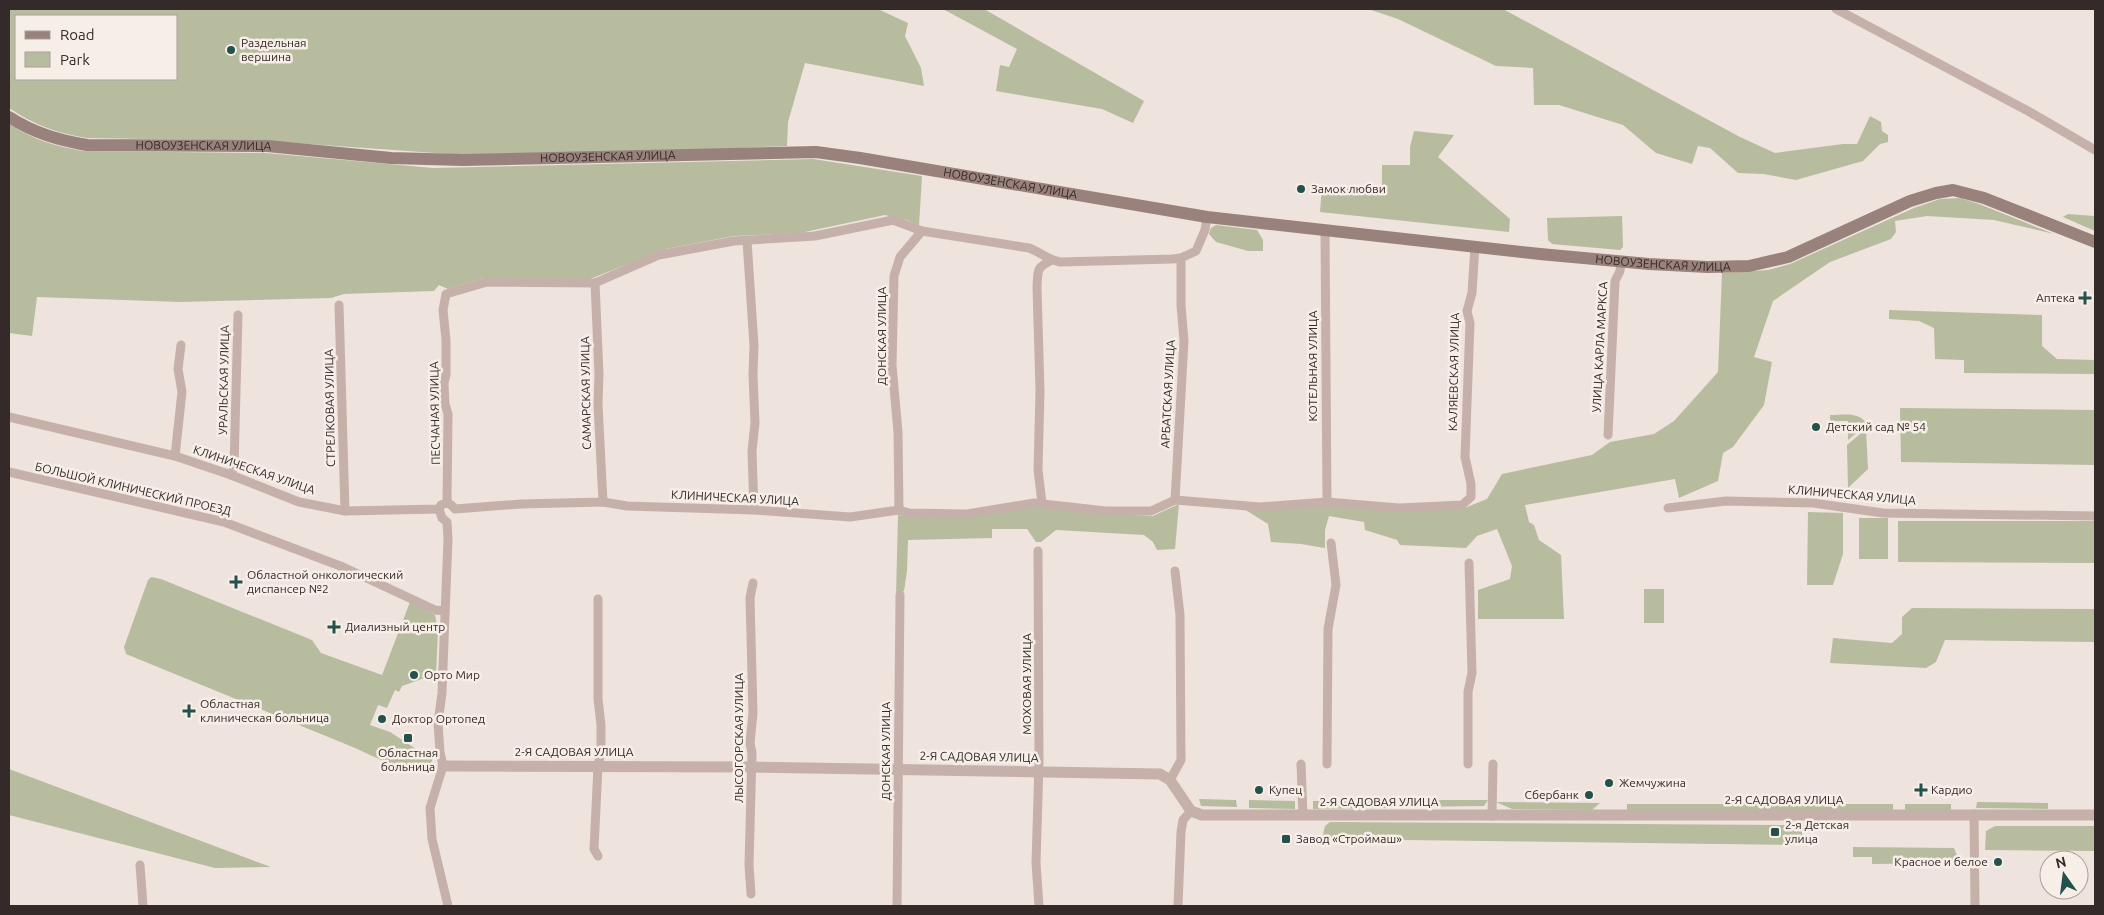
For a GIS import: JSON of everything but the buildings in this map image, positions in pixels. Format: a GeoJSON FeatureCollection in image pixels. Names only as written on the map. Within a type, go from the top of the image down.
{"type":"FeatureCollection","features":[{"type":"Feature","properties":{"kind":"main road","name":"НОВОУЗЕНСКАЯ УЛИЦА"},"geometry":{"type":"LineString","coordinates":[[9,117],[30,130],[58,140],[87,145],[267,146],[391,158],[463,160],[816,152],[1207,218],[1621,261],[1708,267],[1749,266],[1788,257],[1910,202],[1936,193],[1953,190],[1984,198],[2095,242]]}},
{"type":"Feature","properties":{"kind":"street"},"geometry":{"type":"LineString","coordinates":[[1836,9],[2028,111],[2095,150]]}},
{"type":"Feature","properties":{"kind":"street"},"geometry":{"type":"LineString","coordinates":[[1042,503],[1038,470],[1040,391],[1037,287],[1040,266],[1050,261],[1181,258],[1196,251],[1205,230],[1207,218]]}},
{"type":"Feature","properties":{"kind":"street"},"geometry":{"type":"LineString","coordinates":[[595,283],[659,255],[734,241],[815,236],[894,220],[922,231],[1029,248],[1043,253],[1050,261]]}},
{"type":"Feature","properties":{"kind":"street","name":"ДОНСКАЯ УЛИЦА"},"geometry":{"type":"LineString","coordinates":[[899,510],[898,432],[892,366],[894,276],[900,257],[922,231]]}},
{"type":"Feature","properties":{"kind":"street","name":"КОТЕЛЬНАЯ УЛИЦА"},"geometry":{"type":"LineString","coordinates":[[1326,231],[1326,502]]}},
{"type":"Feature","properties":{"kind":"street"},"geometry":{"type":"LineString","coordinates":[[748,241],[754,344],[755,423],[752,452],[754,510]]}},
{"type":"Feature","properties":{"kind":"street","name":"КАЛЯЕВСКАЯ УЛИЦА"},"geometry":{"type":"LineString","coordinates":[[1471,497],[1472,484],[1465,457],[1470,323],[1467,311],[1472,293],[1475,246]]}},
{"type":"Feature","properties":{"kind":"street","name":"АРБАТСКАЯ УЛИЦА"},"geometry":{"type":"LineString","coordinates":[[1175,500],[1184,341],[1180,305],[1181,258]]}},
{"type":"Feature","properties":{"kind":"street","name":"УЛИЦА КАРЛА МАРКСА"},"geometry":{"type":"LineString","coordinates":[[1608,435],[1615,282],[1620,271],[1621,261]]}},
{"type":"Feature","properties":{"kind":"street","name":"ПЕСЧАНАЯ УЛИЦА"},"geometry":{"type":"LineString","coordinates":[[447,503],[448,414],[445,404],[446,340],[443,310],[446,294],[487,282],[595,283]]}},
{"type":"Feature","properties":{"kind":"street","name":"САМАРСКАЯ УЛИЦА"},"geometry":{"type":"LineString","coordinates":[[595,283],[600,374],[598,404],[603,502]]}},
{"type":"Feature","properties":{"kind":"street","name":"СТРЕЛКОВАЯ УЛИЦА"},"geometry":{"type":"LineString","coordinates":[[339,305],[345,511]]}},
{"type":"Feature","properties":{"kind":"street","name":"УРАЛЬСКАЯ УЛИЦА"},"geometry":{"type":"LineString","coordinates":[[231,475],[234,467],[238,316]]}},
{"type":"Feature","properties":{"kind":"street"},"geometry":{"type":"LineString","coordinates":[[175,456],[182,392],[178,369],[181,344]]}},
{"type":"Feature","properties":{"kind":"street","name":"КЛИНИЧЕСКАЯ УЛИЦА"},"geometry":{"type":"LineString","coordinates":[[9,417],[175,456],[231,475],[299,502],[345,511],[439,509]]}},
{"type":"Feature","properties":{"kind":"street","name":"БОЛЬШОЙ КЛИНИЧЕСКИЙ ПРОЕЗД"},"geometry":{"type":"LineString","coordinates":[[9,472],[224,522],[343,567],[435,610],[445,612]]}},
{"type":"Feature","properties":{"kind":"street","name":"КЛИНИЧЕСКАЯ УЛИЦА"},"geometry":{"type":"LineString","coordinates":[[455,509],[513,504],[603,502],[627,506],[754,510],[850,517],[899,510],[909,513],[967,514],[1042,503],[1106,511],[1151,511],[1175,500],[1260,507],[1326,502],[1399,508],[1462,504],[1471,497]]}},
{"type":"Feature","properties":{"kind":"street","name":"КЛИНИЧЕСКАЯ УЛИЦА"},"geometry":{"type":"LineString","coordinates":[[1668,508],[1726,501],[1813,503],[1883,513],[2095,516]]}},
{"type":"Feature","properties":{"kind":"street"},"geometry":{"type":"LineString","coordinates":[[447,522],[442,518],[439,509],[441,505],[447,503],[452,504],[455,509],[447,522],[445,612],[438,737],[443,766],[430,808],[432,839],[448,906]]}},
{"type":"Feature","properties":{"kind":"street"},"geometry":{"type":"LineString","coordinates":[[1327,764],[1328,629],[1336,585],[1331,544]]}},
{"type":"Feature","properties":{"kind":"street","name":"МОХОВАЯ УЛИЦА"},"geometry":{"type":"LineString","coordinates":[[1038,551],[1036,863],[1039,906]]}},
{"type":"Feature","properties":{"kind":"street"},"geometry":{"type":"LineString","coordinates":[[1468,764],[1468,692],[1472,673],[1469,563]]}},
{"type":"Feature","properties":{"kind":"street"},"geometry":{"type":"LineString","coordinates":[[1175,570],[1180,615],[1181,760],[1170,780],[1191,811],[1183,820],[1181,832],[1178,906]]}},
{"type":"Feature","properties":{"kind":"street","name":"ЛЫСОГОРСКАЯ УЛИЦА"},"geometry":{"type":"LineString","coordinates":[[751,894],[749,865],[752,767],[750,743],[752,713],[750,598],[753,583]]}},
{"type":"Feature","properties":{"kind":"street","name":"ДОНСКАЯ УЛИЦА"},"geometry":{"type":"LineString","coordinates":[[897,906],[900,595]]}},
{"type":"Feature","properties":{"kind":"street"},"geometry":{"type":"LineString","coordinates":[[598,599],[598,699],[601,751],[598,766],[594,849],[598,856]]}},
{"type":"Feature","properties":{"kind":"street"},"geometry":{"type":"LineString","coordinates":[[1302,764],[1303,815]]}},
{"type":"Feature","properties":{"kind":"street"},"geometry":{"type":"LineString","coordinates":[[1492,816],[1493,764]]}},
{"type":"Feature","properties":{"kind":"street","name":"2-Я САДОВАЯ УЛИЦА"},"geometry":{"type":"LineString","coordinates":[[443,766],[752,767],[1038,771],[1160,774],[1170,780]]}},
{"type":"Feature","properties":{"kind":"street","name":"2-Я САДОВАЯ УЛИЦА"},"geometry":{"type":"LineString","coordinates":[[1191,811],[1202,816],[2095,815]]}},
{"type":"Feature","properties":{"kind":"street"},"geometry":{"type":"LineString","coordinates":[[1974,814],[1975,906]]}},
{"type":"Feature","properties":{"kind":"street"},"geometry":{"type":"LineString","coordinates":[[140,864],[143,906]]}},
{"type":"Feature","properties":{"kind":"green space"},"geometry":{"type":"Polygon","coordinates":[[[9,9],[878,9],[908,23],[905,36],[921,68],[924,86],[805,63],[788,122],[787,146],[645,152],[463,155],[267,141],[87,138],[46,128],[9,108],[9,9]]]}},
{"type":"Feature","properties":{"kind":"green space"},"geometry":{"type":"Polygon","coordinates":[[[943,9],[984,9],[1144,101],[1133,123],[1102,109],[996,91],[1000,65],[1009,67],[1017,49],[943,9]]]}},
{"type":"Feature","properties":{"kind":"green space"},"geometry":{"type":"Polygon","coordinates":[[[1368,9],[1503,9],[1740,137],[1775,153],[1843,144],[1857,144],[1870,116],[1881,122],[1882,131],[1888,135],[1888,142],[1880,144],[1863,161],[1796,180],[1763,174],[1738,173],[1710,148],[1698,146],[1692,164],[1656,153],[1623,125],[1559,105],[1534,105],[1533,68],[1496,66],[1398,19],[1368,9]]]}},
{"type":"Feature","properties":{"kind":"green space"},"geometry":{"type":"Polygon","coordinates":[[[9,124],[45,142],[84,151],[266,153],[433,168],[813,159],[922,176],[919,226],[907,220],[885,215],[800,233],[734,236],[666,249],[590,279],[485,278],[448,289],[439,285],[434,291],[344,294],[331,298],[180,302],[37,297],[32,336],[9,333],[9,124]]]}},
{"type":"Feature","properties":{"kind":"green space"},"geometry":{"type":"Polygon","coordinates":[[[1414,131],[1454,135],[1438,157],[1510,219],[1509,232],[1320,212],[1322,186],[1382,186],[1382,165],[1410,165],[1410,147],[1414,131]]]}},
{"type":"Feature","properties":{"kind":"green space"},"geometry":{"type":"Polygon","coordinates":[[[1960,198],[2054,234],[1994,220],[1927,216],[1895,221],[1896,232],[1891,239],[1830,262],[1773,301],[1754,357],[1772,362],[1764,405],[1733,447],[1723,453],[1718,481],[1679,498],[1675,479],[1525,505],[1529,522],[1534,525],[1539,540],[1561,555],[1564,619],[1478,619],[1478,590],[1510,579],[1512,566],[1497,529],[1477,536],[1466,548],[1400,545],[1397,540],[1365,530],[1364,522],[1329,516],[1325,530],[1325,548],[1271,542],[1268,524],[1244,509],[1333,505],[1462,509],[1487,499],[1502,474],[1592,455],[1610,442],[1654,434],[1674,421],[1718,372],[1722,273],[1768,270],[1790,264],[1914,208],[1940,199],[1960,198]]]}},
{"type":"Feature","properties":{"kind":"green space"},"geometry":{"type":"Polygon","coordinates":[[[2068,214],[2094,216],[2095,231],[2063,217],[2068,214]]]}},
{"type":"Feature","properties":{"kind":"green space"},"geometry":{"type":"Polygon","coordinates":[[[1622,216],[1623,247],[1620,250],[1552,244],[1548,240],[1547,218],[1622,216]]]}},
{"type":"Feature","properties":{"kind":"green space"},"geometry":{"type":"Polygon","coordinates":[[[1216,225],[1257,230],[1263,240],[1263,251],[1248,251],[1216,242],[1209,234],[1211,228],[1216,225]]]}},
{"type":"Feature","properties":{"kind":"green space"},"geometry":{"type":"Polygon","coordinates":[[[1889,310],[2042,315],[2042,346],[2057,359],[2095,360],[2095,374],[1964,373],[1964,360],[1935,359],[1934,328],[1919,321],[1889,319],[1889,310]]]}},
{"type":"Feature","properties":{"kind":"green space"},"geometry":{"type":"Polygon","coordinates":[[[1900,408],[2095,410],[2095,465],[1901,462],[1900,408]]]}},
{"type":"Feature","properties":{"kind":"green space"},"geometry":{"type":"Polygon","coordinates":[[[1830,415],[1855,415],[1867,424],[1848,440],[1848,421],[1830,421],[1830,415]]]}},
{"type":"Feature","properties":{"kind":"green space"},"geometry":{"type":"Polygon","coordinates":[[[1866,429],[1868,469],[1848,488],[1847,445],[1866,429]]]}},
{"type":"Feature","properties":{"kind":"green space"},"geometry":{"type":"Polygon","coordinates":[[[1179,504],[1175,549],[1157,550],[1153,542],[1144,535],[1056,530],[1041,542],[1036,542],[1027,529],[992,529],[992,538],[908,540],[904,591],[896,596],[898,515],[909,516],[1038,505],[1109,514],[1153,516],[1179,504]]]}},
{"type":"Feature","properties":{"kind":"green space"},"geometry":{"type":"Polygon","coordinates":[[[1808,512],[1843,513],[1843,554],[1833,585],[1807,585],[1808,512]]]}},
{"type":"Feature","properties":{"kind":"green space"},"geometry":{"type":"Polygon","coordinates":[[[1859,518],[1888,518],[1888,559],[1859,559],[1859,518]]]}},
{"type":"Feature","properties":{"kind":"green space"},"geometry":{"type":"Polygon","coordinates":[[[1898,521],[2095,521],[2095,563],[1898,562],[1898,521]]]}},
{"type":"Feature","properties":{"kind":"green space"},"geometry":{"type":"Polygon","coordinates":[[[151,577],[161,579],[312,640],[321,653],[382,675],[410,602],[435,615],[438,630],[436,674],[402,686],[399,692],[395,690],[387,708],[378,705],[370,725],[390,732],[416,749],[429,750],[433,758],[430,766],[415,771],[396,767],[355,748],[126,654],[124,647],[148,580],[151,577]]]}},
{"type":"Feature","properties":{"kind":"green space"},"geometry":{"type":"Polygon","coordinates":[[[1644,589],[1664,589],[1664,623],[1644,623],[1644,589]]]}},
{"type":"Feature","properties":{"kind":"green space"},"geometry":{"type":"Polygon","coordinates":[[[1912,608],[2095,609],[2095,642],[1945,640],[1936,662],[1926,668],[1830,663],[1833,638],[1892,643],[1902,634],[1902,617],[1912,608]]]}},
{"type":"Feature","properties":{"kind":"green space"},"geometry":{"type":"Polygon","coordinates":[[[9,769],[271,867],[215,868],[9,815],[9,769]]]}},
{"type":"Feature","properties":{"kind":"green space"},"geometry":{"type":"Polygon","coordinates":[[[1199,799],[1236,800],[1237,807],[1201,806],[1199,799]]]}},
{"type":"Feature","properties":{"kind":"green space"},"geometry":{"type":"Polygon","coordinates":[[[1249,800],[1295,801],[1295,809],[1249,808],[1249,800]]]}},
{"type":"Feature","properties":{"kind":"green space"},"geometry":{"type":"Polygon","coordinates":[[[1393,800],[1393,808],[1313,809],[1313,801],[1393,800]]]}},
{"type":"Feature","properties":{"kind":"green space"},"geometry":{"type":"Polygon","coordinates":[[[1404,800],[1488,800],[1484,806],[1404,807],[1404,800]]]}},
{"type":"Feature","properties":{"kind":"green space"},"geometry":{"type":"Polygon","coordinates":[[[1496,802],[1600,803],[1592,810],[1512,809],[1496,802]]]}},
{"type":"Feature","properties":{"kind":"green space"},"geometry":{"type":"Polygon","coordinates":[[[1977,802],[2048,803],[2048,809],[1976,808],[1977,802]]]}},
{"type":"Feature","properties":{"kind":"green space"},"geometry":{"type":"Polygon","coordinates":[[[1627,804],[1893,804],[1893,812],[1627,811],[1627,804]]]}},
{"type":"Feature","properties":{"kind":"green space"},"geometry":{"type":"Polygon","coordinates":[[[1905,804],[1951,804],[1951,811],[1905,811],[1905,804]]]}},
{"type":"Feature","properties":{"kind":"green space"},"geometry":{"type":"Polygon","coordinates":[[[1330,822],[1797,825],[1801,829],[1805,845],[1322,839],[1325,826],[1330,822]]]}},
{"type":"Feature","properties":{"kind":"green space"},"geometry":{"type":"Polygon","coordinates":[[[1995,826],[2095,826],[2095,851],[1985,850],[1986,831],[1995,826]]]}},
{"type":"Feature","properties":{"kind":"green space"},"geometry":{"type":"Polygon","coordinates":[[[1853,847],[1954,848],[1960,863],[1872,864],[1872,857],[1853,857],[1853,847]]]}},
{"type":"Feature","properties":{"kind":"place","name":"Раздельная вершина"},"geometry":{"type":"Point","coordinates":[231,50]}},
{"type":"Feature","properties":{"kind":"place","name":"Замок любви"},"geometry":{"type":"Point","coordinates":[1301,189]}},
{"type":"Feature","properties":{"kind":"place","name":"Аптека"},"geometry":{"type":"Point","coordinates":[2085,298]}},
{"type":"Feature","properties":{"kind":"place","name":"Детский сад № 54"},"geometry":{"type":"Point","coordinates":[1816,427]}},
{"type":"Feature","properties":{"kind":"place","name":"Областной онкологический диспансер №2"},"geometry":{"type":"Point","coordinates":[236,582]}},
{"type":"Feature","properties":{"kind":"place","name":"Диализный центр"},"geometry":{"type":"Point","coordinates":[334,627]}},
{"type":"Feature","properties":{"kind":"place","name":"Орто Мир"},"geometry":{"type":"Point","coordinates":[414,675]}},
{"type":"Feature","properties":{"kind":"place","name":"Областная клиническая больница"},"geometry":{"type":"Point","coordinates":[189,711]}},
{"type":"Feature","properties":{"kind":"place","name":"Доктор Ортопед"},"geometry":{"type":"Point","coordinates":[382,719]}},
{"type":"Feature","properties":{"kind":"place","name":"Областная больница"},"geometry":{"type":"Point","coordinates":[408,738]}},
{"type":"Feature","properties":{"kind":"place","name":"Жемчужина"},"geometry":{"type":"Point","coordinates":[1609,783]}},
{"type":"Feature","properties":{"kind":"place","name":"Купец"},"geometry":{"type":"Point","coordinates":[1259,790]}},
{"type":"Feature","properties":{"kind":"place","name":"Кардио"},"geometry":{"type":"Point","coordinates":[1921,790]}},
{"type":"Feature","properties":{"kind":"place","name":"Сбербанк"},"geometry":{"type":"Point","coordinates":[1589,795]}},
{"type":"Feature","properties":{"kind":"place","name":"2-я Детская улица"},"geometry":{"type":"Point","coordinates":[1775,832]}},
{"type":"Feature","properties":{"kind":"place","name":"Завод «Строймаш»"},"geometry":{"type":"Point","coordinates":[1286,839]}},
{"type":"Feature","properties":{"kind":"place","name":"Красное и белое"},"geometry":{"type":"Point","coordinates":[1998,862]}}]}
